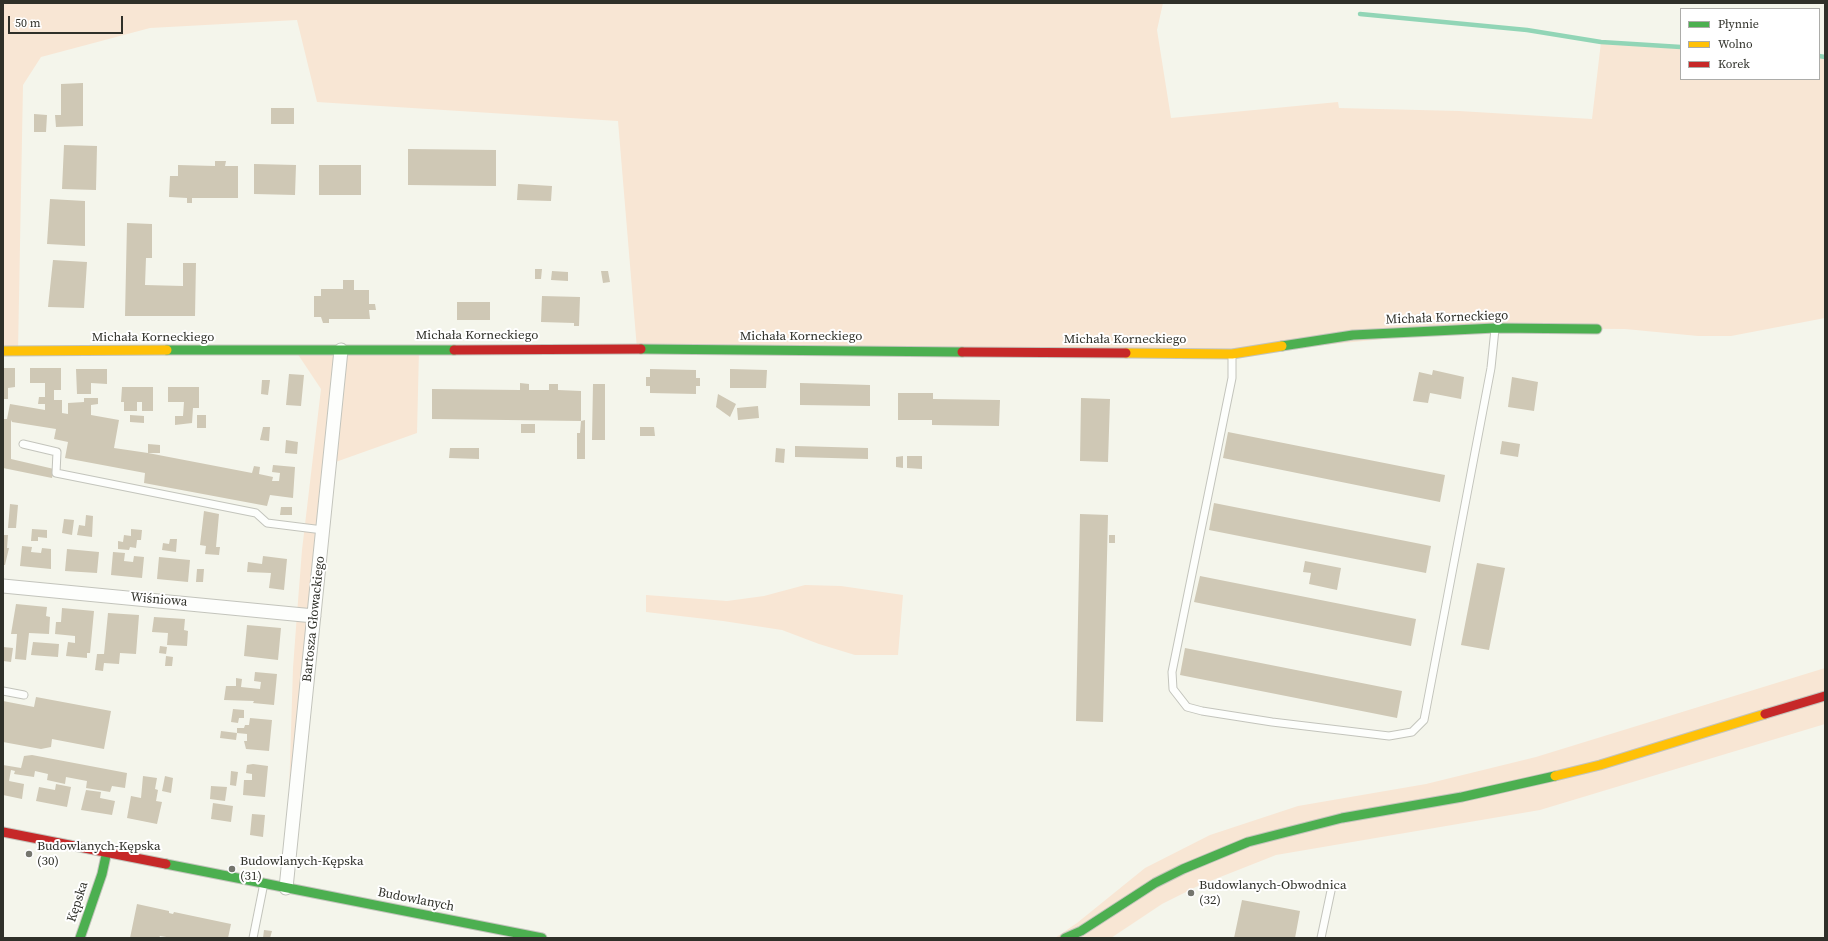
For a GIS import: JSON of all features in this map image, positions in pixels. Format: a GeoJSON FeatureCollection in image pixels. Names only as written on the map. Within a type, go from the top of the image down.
{"type":"FeatureCollection","features":[{"type":"Feature","properties":{"kind":"street","name":"Michała Korneckiego"},"geometry":{"type":"LineString","coordinates":[[3,351],[617,349],[1232,354],[1352,335],[1495,328],[1597,329]]}},
{"type":"Feature","properties":{"kind":"street","name":"Bartosza Głowackiego"},"geometry":{"type":"LineString","coordinates":[[286,888],[342,350]]}},
{"type":"Feature","properties":{"kind":"street","name":"Wiśniowa"},"geometry":{"type":"LineString","coordinates":[[3,586],[314,616]]}},
{"type":"Feature","properties":{"kind":"street"},"geometry":{"type":"LineString","coordinates":[[1065,938],[1081,931],[1155,883],[1183,869],[1248,842],[1342,818],[1462,797],[1600,765],[1702,732],[1825,696]]}},
{"type":"Feature","properties":{"kind":"street","name":"Budowlanych"},"geometry":{"type":"LineString","coordinates":[[3,832],[107,851],[542,938]]}},
{"type":"Feature","properties":{"kind":"street","name":"Kępska"},"geometry":{"type":"LineString","coordinates":[[80,938],[102,874],[107,851]]}},
{"type":"Feature","properties":{"kind":"street"},"geometry":{"type":"LineString","coordinates":[[1074,938],[1081,931]]}},
{"type":"Feature","properties":{"kind":"lane"},"geometry":{"type":"LineString","coordinates":[[1232,354],[1232,378],[1172,672],[1173,689],[1187,707],[1202,711],[1272,722],[1389,736],[1412,732],[1424,720],[1488,382],[1495,328]]}},
{"type":"Feature","properties":{"kind":"lane"},"geometry":{"type":"LineString","coordinates":[[23,444],[57,452],[56,473],[256,513],[267,523],[323,530]]}},
{"type":"Feature","properties":{"kind":"lane"},"geometry":{"type":"LineString","coordinates":[[3,691],[24,695]]}},
{"type":"Feature","properties":{"kind":"lane"},"geometry":{"type":"LineString","coordinates":[[253,938],[264,883]]}},
{"type":"Feature","properties":{"kind":"lane"},"geometry":{"type":"LineString","coordinates":[[1321,938],[1332,886]]}},
{"type":"Feature","properties":{"kind":"shaded area"},"geometry":{"type":"Polygon","coordinates":[[[3,3],[1163,3],[1157,30],[1171,118],[1338,102],[1339,108],[1459,111],[1592,119],[1601,42],[1680,47],[1680,80],[1820,80],[1820,56],[1825,57],[1825,318],[1731,336],[1698,336],[1625,329],[1495,328],[1232,354],[637,349],[618,121],[317,102],[297,20],[150,28],[41,57],[23,85],[18,351],[3,351],[3,3]]]}},
{"type":"Feature","properties":{"kind":"shaded area"},"geometry":{"type":"Polygon","coordinates":[[[295,350],[419,350],[417,433],[330,464],[286,888],[293,668],[302,550],[321,389],[295,350]]]}},
{"type":"Feature","properties":{"kind":"shaded area"},"geometry":{"type":"Polygon","coordinates":[[[805,585],[841,586],[903,595],[898,655],[855,655],[819,644],[782,630],[646,612],[646,595],[727,601],[764,596],[805,585]]]}},
{"type":"Feature","properties":{"kind":"shaded area"},"geometry":{"type":"Polygon","coordinates":[[[1825,668],[1825,724],[1540,810],[1276,855],[1200,885],[1162,904],[1111,938],[1055,938],[1077,923],[1145,868],[1210,835],[1298,806],[1426,784],[1536,757],[1825,668]]]}},
{"type":"Feature","properties":{"kind":"building"},"geometry":{"type":"Polygon","coordinates":[[[83,83],[83,126],[56,127],[55,115],[61,115],[61,84],[83,83]]]}},
{"type":"Feature","properties":{"kind":"building"},"geometry":{"type":"Polygon","coordinates":[[[271,108],[294,108],[294,124],[271,124],[271,108]]]}},
{"type":"Feature","properties":{"kind":"building"},"geometry":{"type":"Polygon","coordinates":[[[34,114],[47,115],[46,132],[34,132],[34,114]]]}},
{"type":"Feature","properties":{"kind":"building"},"geometry":{"type":"Polygon","coordinates":[[[64,145],[97,146],[96,190],[62,189],[64,145]]]}},
{"type":"Feature","properties":{"kind":"building"},"geometry":{"type":"Polygon","coordinates":[[[408,149],[496,150],[496,186],[408,185],[408,149]]]}},
{"type":"Feature","properties":{"kind":"building"},"geometry":{"type":"Polygon","coordinates":[[[215,161],[226,161],[225,166],[238,166],[238,198],[192,198],[192,203],[187,203],[187,198],[169,197],[170,176],[178,176],[178,165],[215,166],[215,161]]]}},
{"type":"Feature","properties":{"kind":"building"},"geometry":{"type":"Polygon","coordinates":[[[254,164],[296,165],[295,195],[254,194],[254,164]]]}},
{"type":"Feature","properties":{"kind":"building"},"geometry":{"type":"Polygon","coordinates":[[[319,165],[361,165],[361,195],[319,195],[319,165]]]}},
{"type":"Feature","properties":{"kind":"building"},"geometry":{"type":"Polygon","coordinates":[[[518,184],[552,186],[551,201],[517,200],[518,184]]]}},
{"type":"Feature","properties":{"kind":"building"},"geometry":{"type":"Polygon","coordinates":[[[50,199],[85,201],[85,246],[47,244],[50,199]]]}},
{"type":"Feature","properties":{"kind":"building"},"geometry":{"type":"Polygon","coordinates":[[[127,223],[152,224],[152,258],[146,258],[145,285],[183,286],[183,263],[196,263],[195,316],[125,316],[127,223]]]}},
{"type":"Feature","properties":{"kind":"building"},"geometry":{"type":"Polygon","coordinates":[[[53,260],[87,262],[84,308],[48,307],[53,260]]]}},
{"type":"Feature","properties":{"kind":"building"},"geometry":{"type":"Polygon","coordinates":[[[535,269],[542,269],[541,279],[535,279],[535,269]]]}},
{"type":"Feature","properties":{"kind":"building"},"geometry":{"type":"Polygon","coordinates":[[[552,271],[568,272],[568,281],[551,280],[552,271]]]}},
{"type":"Feature","properties":{"kind":"building"},"geometry":{"type":"Polygon","coordinates":[[[601,271],[608,271],[610,282],[603,283],[601,271]]]}},
{"type":"Feature","properties":{"kind":"building"},"geometry":{"type":"Polygon","coordinates":[[[343,280],[354,280],[354,290],[369,290],[369,304],[375,304],[376,310],[369,310],[370,319],[329,319],[329,323],[323,323],[321,317],[314,317],[314,296],[321,296],[321,289],[343,289],[343,280]]]}},
{"type":"Feature","properties":{"kind":"building"},"geometry":{"type":"Polygon","coordinates":[[[542,296],[580,297],[579,326],[574,326],[574,323],[541,322],[542,296]]]}},
{"type":"Feature","properties":{"kind":"building"},"geometry":{"type":"Polygon","coordinates":[[[457,302],[490,302],[490,320],[457,320],[457,302]]]}},
{"type":"Feature","properties":{"kind":"building"},"geometry":{"type":"Polygon","coordinates":[[[3,368],[15,368],[15,387],[8,388],[8,399],[3,399],[3,368]]]}},
{"type":"Feature","properties":{"kind":"building"},"geometry":{"type":"Polygon","coordinates":[[[30,368],[61,368],[61,390],[54,390],[54,400],[62,400],[62,413],[68,414],[68,403],[84,402],[84,398],[98,398],[98,404],[91,405],[91,415],[119,420],[114,448],[252,473],[254,466],[260,467],[259,474],[273,477],[272,481],[279,481],[280,473],[272,472],[273,465],[295,467],[293,498],[270,495],[267,506],[144,483],[145,473],[65,458],[68,442],[54,439],[56,429],[12,422],[11,420],[11,459],[54,469],[52,478],[3,468],[3,419],[7,419],[10,404],[45,410],[45,404],[38,404],[39,397],[45,397],[45,383],[30,383],[30,368]]]}},
{"type":"Feature","properties":{"kind":"building"},"geometry":{"type":"Polygon","coordinates":[[[76,369],[107,369],[107,384],[91,383],[91,394],[77,394],[76,369]]]}},
{"type":"Feature","properties":{"kind":"building"},"geometry":{"type":"Polygon","coordinates":[[[650,369],[696,370],[696,378],[700,378],[700,386],[696,386],[696,394],[650,393],[650,386],[646,386],[646,377],[650,377],[650,369]]]}},
{"type":"Feature","properties":{"kind":"building"},"geometry":{"type":"Polygon","coordinates":[[[730,369],[767,370],[766,388],[730,388],[730,369]]]}},
{"type":"Feature","properties":{"kind":"building"},"geometry":{"type":"Polygon","coordinates":[[[1433,370],[1464,377],[1461,399],[1430,393],[1428,403],[1413,401],[1419,372],[1432,375],[1433,370]]]}},
{"type":"Feature","properties":{"kind":"building"},"geometry":{"type":"Polygon","coordinates":[[[289,374],[304,375],[301,406],[286,405],[289,374]]]}},
{"type":"Feature","properties":{"kind":"building"},"geometry":{"type":"Polygon","coordinates":[[[1512,377],[1538,382],[1534,411],[1508,407],[1512,377]]]}},
{"type":"Feature","properties":{"kind":"building"},"geometry":{"type":"Polygon","coordinates":[[[262,380],[270,380],[268,395],[261,394],[262,380]]]}},
{"type":"Feature","properties":{"kind":"building"},"geometry":{"type":"Polygon","coordinates":[[[520,383],[529,384],[529,390],[549,390],[549,384],[558,384],[558,390],[581,391],[581,421],[432,419],[432,389],[520,390],[520,383]]]}},
{"type":"Feature","properties":{"kind":"building"},"geometry":{"type":"Polygon","coordinates":[[[800,383],[870,385],[870,406],[800,405],[800,383]]]}},
{"type":"Feature","properties":{"kind":"building"},"geometry":{"type":"Polygon","coordinates":[[[593,384],[605,384],[605,440],[592,440],[593,384]]]}},
{"type":"Feature","properties":{"kind":"building"},"geometry":{"type":"Polygon","coordinates":[[[122,387],[153,387],[153,411],[142,411],[142,402],[137,402],[137,411],[124,411],[124,402],[121,402],[122,387]]]}},
{"type":"Feature","properties":{"kind":"building"},"geometry":{"type":"Polygon","coordinates":[[[168,387],[199,387],[199,408],[193,408],[192,423],[175,425],[175,416],[183,416],[184,402],[168,402],[168,387]]]}},
{"type":"Feature","properties":{"kind":"building"},"geometry":{"type":"Polygon","coordinates":[[[898,393],[933,393],[933,399],[1000,400],[999,426],[932,425],[932,420],[898,420],[898,393]]]}},
{"type":"Feature","properties":{"kind":"building"},"geometry":{"type":"Polygon","coordinates":[[[718,394],[736,404],[730,417],[716,407],[718,394]]]}},
{"type":"Feature","properties":{"kind":"building"},"geometry":{"type":"Polygon","coordinates":[[[1081,398],[1110,399],[1108,462],[1080,461],[1081,398]]]}},
{"type":"Feature","properties":{"kind":"building"},"geometry":{"type":"Polygon","coordinates":[[[758,406],[759,418],[738,420],[737,408],[758,406]]]}},
{"type":"Feature","properties":{"kind":"building"},"geometry":{"type":"Polygon","coordinates":[[[130,415],[144,416],[144,423],[130,422],[130,415]]]}},
{"type":"Feature","properties":{"kind":"building"},"geometry":{"type":"Polygon","coordinates":[[[197,415],[206,415],[206,428],[197,428],[197,415]]]}},
{"type":"Feature","properties":{"kind":"building"},"geometry":{"type":"Polygon","coordinates":[[[585,420],[585,459],[577,459],[577,433],[580,433],[581,421],[585,420]]]}},
{"type":"Feature","properties":{"kind":"building"},"geometry":{"type":"Polygon","coordinates":[[[521,424],[535,424],[535,433],[521,433],[521,424]]]}},
{"type":"Feature","properties":{"kind":"building"},"geometry":{"type":"Polygon","coordinates":[[[263,427],[270,427],[269,441],[260,440],[263,427]]]}},
{"type":"Feature","properties":{"kind":"building"},"geometry":{"type":"Polygon","coordinates":[[[640,427],[654,427],[655,436],[640,436],[640,427]]]}},
{"type":"Feature","properties":{"kind":"building"},"geometry":{"type":"Polygon","coordinates":[[[1228,432],[1445,475],[1440,502],[1223,458],[1228,432]]]}},
{"type":"Feature","properties":{"kind":"building"},"geometry":{"type":"Polygon","coordinates":[[[286,440],[298,442],[297,454],[285,453],[286,440]]]}},
{"type":"Feature","properties":{"kind":"building"},"geometry":{"type":"Polygon","coordinates":[[[1502,441],[1520,444],[1518,457],[1500,454],[1502,441]]]}},
{"type":"Feature","properties":{"kind":"building"},"geometry":{"type":"Polygon","coordinates":[[[148,444],[160,445],[160,453],[148,453],[148,444]]]}},
{"type":"Feature","properties":{"kind":"building"},"geometry":{"type":"Polygon","coordinates":[[[795,446],[868,448],[868,459],[795,457],[795,446]]]}},
{"type":"Feature","properties":{"kind":"building"},"geometry":{"type":"Polygon","coordinates":[[[450,448],[479,448],[479,459],[449,458],[450,448]]]}},
{"type":"Feature","properties":{"kind":"building"},"geometry":{"type":"Polygon","coordinates":[[[776,448],[785,449],[784,463],[775,462],[776,448]]]}},
{"type":"Feature","properties":{"kind":"building"},"geometry":{"type":"Polygon","coordinates":[[[903,456],[903,468],[896,467],[896,457],[903,456]]]}},
{"type":"Feature","properties":{"kind":"building"},"geometry":{"type":"Polygon","coordinates":[[[907,456],[922,456],[922,469],[907,468],[907,456]]]}},
{"type":"Feature","properties":{"kind":"building"},"geometry":{"type":"Polygon","coordinates":[[[1214,503],[1431,546],[1426,573],[1209,530],[1214,503]]]}},
{"type":"Feature","properties":{"kind":"building"},"geometry":{"type":"Polygon","coordinates":[[[10,504],[18,505],[16,528],[8,528],[10,504]]]}},
{"type":"Feature","properties":{"kind":"building"},"geometry":{"type":"Polygon","coordinates":[[[281,507],[292,507],[292,515],[280,515],[281,507]]]}},
{"type":"Feature","properties":{"kind":"building"},"geometry":{"type":"Polygon","coordinates":[[[204,511],[219,514],[216,547],[220,547],[219,555],[205,554],[206,546],[200,545],[204,511]]]}},
{"type":"Feature","properties":{"kind":"building"},"geometry":{"type":"Polygon","coordinates":[[[1080,514],[1108,515],[1103,722],[1076,721],[1080,514]]]}},
{"type":"Feature","properties":{"kind":"building"},"geometry":{"type":"Polygon","coordinates":[[[86,515],[93,516],[92,537],[77,535],[79,525],[85,526],[86,515]]]}},
{"type":"Feature","properties":{"kind":"building"},"geometry":{"type":"Polygon","coordinates":[[[64,519],[74,520],[72,535],[62,533],[64,519]]]}},
{"type":"Feature","properties":{"kind":"building"},"geometry":{"type":"Polygon","coordinates":[[[32,529],[47,530],[47,538],[38,537],[38,541],[31,541],[32,529]]]}},
{"type":"Feature","properties":{"kind":"building"},"geometry":{"type":"Polygon","coordinates":[[[131,529],[142,530],[141,540],[137,540],[136,548],[130,547],[129,550],[118,549],[118,541],[123,542],[124,535],[131,536],[131,529]]]}},
{"type":"Feature","properties":{"kind":"building"},"geometry":{"type":"Polygon","coordinates":[[[3,535],[8,535],[7,548],[9,548],[5,565],[3,565],[3,535]]]}},
{"type":"Feature","properties":{"kind":"building"},"geometry":{"type":"Polygon","coordinates":[[[1109,535],[1115,535],[1115,543],[1109,543],[1109,535]]]}},
{"type":"Feature","properties":{"kind":"building"},"geometry":{"type":"Polygon","coordinates":[[[170,539],[177,539],[176,552],[162,550],[163,543],[169,544],[170,539]]]}},
{"type":"Feature","properties":{"kind":"building"},"geometry":{"type":"Polygon","coordinates":[[[22,546],[32,547],[31,552],[41,553],[42,548],[51,549],[51,569],[20,566],[22,546]]]}},
{"type":"Feature","properties":{"kind":"building"},"geometry":{"type":"Polygon","coordinates":[[[67,549],[99,552],[97,573],[65,571],[67,549]]]}},
{"type":"Feature","properties":{"kind":"building"},"geometry":{"type":"Polygon","coordinates":[[[113,552],[125,553],[124,561],[133,562],[134,556],[144,557],[142,578],[111,575],[113,552]]]}},
{"type":"Feature","properties":{"kind":"building"},"geometry":{"type":"Polygon","coordinates":[[[263,556],[287,559],[284,590],[269,588],[271,573],[247,572],[248,562],[262,564],[263,556]]]}},
{"type":"Feature","properties":{"kind":"building"},"geometry":{"type":"Polygon","coordinates":[[[159,557],[190,560],[188,582],[157,579],[159,557]]]}},
{"type":"Feature","properties":{"kind":"building"},"geometry":{"type":"Polygon","coordinates":[[[1305,561],[1341,568],[1337,590],[1309,584],[1311,573],[1303,572],[1305,561]]]}},
{"type":"Feature","properties":{"kind":"building"},"geometry":{"type":"Polygon","coordinates":[[[1477,563],[1505,568],[1489,650],[1461,645],[1477,563]]]}},
{"type":"Feature","properties":{"kind":"building"},"geometry":{"type":"Polygon","coordinates":[[[197,569],[204,569],[203,582],[196,582],[197,569]]]}},
{"type":"Feature","properties":{"kind":"building"},"geometry":{"type":"Polygon","coordinates":[[[1200,576],[1416,619],[1411,646],[1194,602],[1200,576]]]}},
{"type":"Feature","properties":{"kind":"building"},"geometry":{"type":"Polygon","coordinates":[[[16,604],[47,607],[46,616],[50,617],[49,634],[29,633],[26,660],[15,659],[17,634],[11,634],[16,604]]]}},
{"type":"Feature","properties":{"kind":"building"},"geometry":{"type":"Polygon","coordinates":[[[62,608],[94,611],[90,653],[87,653],[87,658],[66,656],[68,642],[75,643],[75,636],[55,634],[56,622],[61,622],[62,608]]]}},
{"type":"Feature","properties":{"kind":"building"},"geometry":{"type":"Polygon","coordinates":[[[108,613],[139,615],[136,654],[120,653],[119,664],[104,663],[103,671],[95,670],[97,654],[104,654],[108,613]]]}},
{"type":"Feature","properties":{"kind":"building"},"geometry":{"type":"Polygon","coordinates":[[[154,617],[185,619],[184,630],[188,631],[187,646],[167,645],[168,633],[152,632],[154,617]]]}},
{"type":"Feature","properties":{"kind":"building"},"geometry":{"type":"Polygon","coordinates":[[[247,625],[281,628],[278,660],[244,656],[247,625]]]}},
{"type":"Feature","properties":{"kind":"building"},"geometry":{"type":"Polygon","coordinates":[[[33,642],[59,644],[58,657],[31,655],[33,642]]]}},
{"type":"Feature","properties":{"kind":"building"},"geometry":{"type":"Polygon","coordinates":[[[160,646],[167,647],[166,654],[159,653],[160,646]]]}},
{"type":"Feature","properties":{"kind":"building"},"geometry":{"type":"Polygon","coordinates":[[[3,647],[13,648],[11,662],[3,661],[3,647]]]}},
{"type":"Feature","properties":{"kind":"building"},"geometry":{"type":"Polygon","coordinates":[[[1185,648],[1402,691],[1397,718],[1180,675],[1185,648]]]}},
{"type":"Feature","properties":{"kind":"building"},"geometry":{"type":"Polygon","coordinates":[[[166,656],[173,657],[172,666],[165,666],[166,656]]]}},
{"type":"Feature","properties":{"kind":"building"},"geometry":{"type":"Polygon","coordinates":[[[255,672],[277,674],[274,705],[253,703],[254,701],[224,700],[226,686],[236,686],[236,678],[242,679],[241,687],[260,689],[261,682],[254,681],[255,672]]]}},
{"type":"Feature","properties":{"kind":"building"},"geometry":{"type":"Polygon","coordinates":[[[36,697],[111,711],[104,749],[52,739],[51,747],[41,749],[3,742],[3,701],[34,707],[36,697]]]}},
{"type":"Feature","properties":{"kind":"building"},"geometry":{"type":"Polygon","coordinates":[[[233,709],[244,710],[244,718],[239,718],[238,723],[231,722],[233,709]]]}},
{"type":"Feature","properties":{"kind":"building"},"geometry":{"type":"Polygon","coordinates":[[[250,718],[272,720],[269,751],[246,749],[244,741],[247,741],[247,734],[237,733],[237,728],[244,728],[245,725],[249,725],[250,718]]]}},
{"type":"Feature","properties":{"kind":"building"},"geometry":{"type":"Polygon","coordinates":[[[221,731],[237,733],[236,740],[220,738],[221,731]]]}},
{"type":"Feature","properties":{"kind":"building"},"geometry":{"type":"Polygon","coordinates":[[[32,755],[127,773],[125,788],[112,786],[110,792],[86,788],[87,781],[66,777],[65,784],[47,780],[48,774],[35,771],[34,777],[14,774],[15,771],[11,770],[9,781],[24,784],[22,799],[3,795],[3,765],[21,768],[24,756],[32,755]]]}},
{"type":"Feature","properties":{"kind":"building"},"geometry":{"type":"Polygon","coordinates":[[[253,764],[268,766],[265,797],[243,795],[244,780],[252,780],[252,774],[246,773],[247,765],[253,764]]]}},
{"type":"Feature","properties":{"kind":"building"},"geometry":{"type":"Polygon","coordinates":[[[231,771],[238,772],[236,786],[230,785],[231,771]]]}},
{"type":"Feature","properties":{"kind":"building"},"geometry":{"type":"Polygon","coordinates":[[[143,776],[157,778],[155,789],[158,790],[156,801],[162,802],[157,824],[127,818],[131,796],[141,798],[143,776]]]}},
{"type":"Feature","properties":{"kind":"building"},"geometry":{"type":"Polygon","coordinates":[[[165,776],[173,778],[171,793],[162,791],[165,776]]]}},
{"type":"Feature","properties":{"kind":"building"},"geometry":{"type":"Polygon","coordinates":[[[56,784],[71,787],[67,807],[36,801],[39,787],[55,790],[56,784]]]}},
{"type":"Feature","properties":{"kind":"building"},"geometry":{"type":"Polygon","coordinates":[[[211,786],[227,787],[225,801],[210,799],[211,786]]]}},
{"type":"Feature","properties":{"kind":"building"},"geometry":{"type":"Polygon","coordinates":[[[86,790],[101,792],[100,798],[115,801],[112,815],[81,810],[86,790]]]}},
{"type":"Feature","properties":{"kind":"building"},"geometry":{"type":"Polygon","coordinates":[[[213,803],[233,806],[231,822],[211,819],[213,803]]]}},
{"type":"Feature","properties":{"kind":"building"},"geometry":{"type":"Polygon","coordinates":[[[252,814],[265,815],[263,837],[250,835],[252,814]]]}},
{"type":"Feature","properties":{"kind":"building"},"geometry":{"type":"Polygon","coordinates":[[[1242,900],[1300,911],[1295,938],[1234,938],[1242,900]]]}},
{"type":"Feature","properties":{"kind":"building"},"geometry":{"type":"Polygon","coordinates":[[[137,904],[169,911],[169,913],[173,914],[174,912],[231,924],[228,938],[173,938],[160,936],[159,938],[130,938],[137,904]]]}},
{"type":"Feature","properties":{"kind":"building"},"geometry":{"type":"Polygon","coordinates":[[[264,930],[272,931],[270,938],[263,938],[264,930]]]}},
{"type":"Feature","properties":{"kind":"waterway"},"geometry":{"type":"LineString","coordinates":[[1360,14],[1527,30],[1601,42],[1680,47]]}},
{"type":"Feature","properties":{"kind":"waterway"},"geometry":{"type":"LineString","coordinates":[[1820,56],[1825,57]]}},
{"type":"Feature","properties":{"kind":"traffic: fast"},"geometry":{"type":"LineString","coordinates":[[1282,346],[1353,335],[1495,328],[1597,329]]}},
{"type":"Feature","properties":{"kind":"traffic: fast"},"geometry":{"type":"LineString","coordinates":[[641,349],[962,352]]}},
{"type":"Feature","properties":{"kind":"traffic: fast"},"geometry":{"type":"LineString","coordinates":[[167,350],[454,350]]}},
{"type":"Feature","properties":{"kind":"traffic: fast"},"geometry":{"type":"LineString","coordinates":[[1065,938],[1081,931],[1155,883],[1183,869],[1248,842],[1342,818],[1462,797],[1555,776]]}},
{"type":"Feature","properties":{"kind":"traffic: fast"},"geometry":{"type":"LineString","coordinates":[[80,938],[102,874],[107,851]]}},
{"type":"Feature","properties":{"kind":"traffic: fast"},"geometry":{"type":"LineString","coordinates":[[166,864],[542,938]]}},
{"type":"Feature","properties":{"kind":"traffic: slow"},"geometry":{"type":"LineString","coordinates":[[1126,353],[1232,354],[1282,346]]}},
{"type":"Feature","properties":{"kind":"traffic: slow"},"geometry":{"type":"LineString","coordinates":[[3,351],[167,350]]}},
{"type":"Feature","properties":{"kind":"traffic: slow"},"geometry":{"type":"LineString","coordinates":[[1555,776],[1600,765],[1765,714]]}},
{"type":"Feature","properties":{"kind":"traffic: jam"},"geometry":{"type":"LineString","coordinates":[[454,350],[641,349]]}},
{"type":"Feature","properties":{"kind":"traffic: jam"},"geometry":{"type":"LineString","coordinates":[[962,352],[1126,353]]}},
{"type":"Feature","properties":{"kind":"traffic: jam"},"geometry":{"type":"LineString","coordinates":[[1765,714],[1825,696]]}},
{"type":"Feature","properties":{"kind":"traffic: jam"},"geometry":{"type":"LineString","coordinates":[[3,832],[166,864]]}},
{"type":"Feature","properties":{"kind":"place","name":"Budowlanych-Kępska (30)"},"geometry":{"type":"Point","coordinates":[29,854]}},
{"type":"Feature","properties":{"kind":"place","name":"Budowlanych-Kępska (31)"},"geometry":{"type":"Point","coordinates":[232,869]}},
{"type":"Feature","properties":{"kind":"place","name":"Budowlanych-Obwodnica (32)"},"geometry":{"type":"Point","coordinates":[1191,893]}}]}
